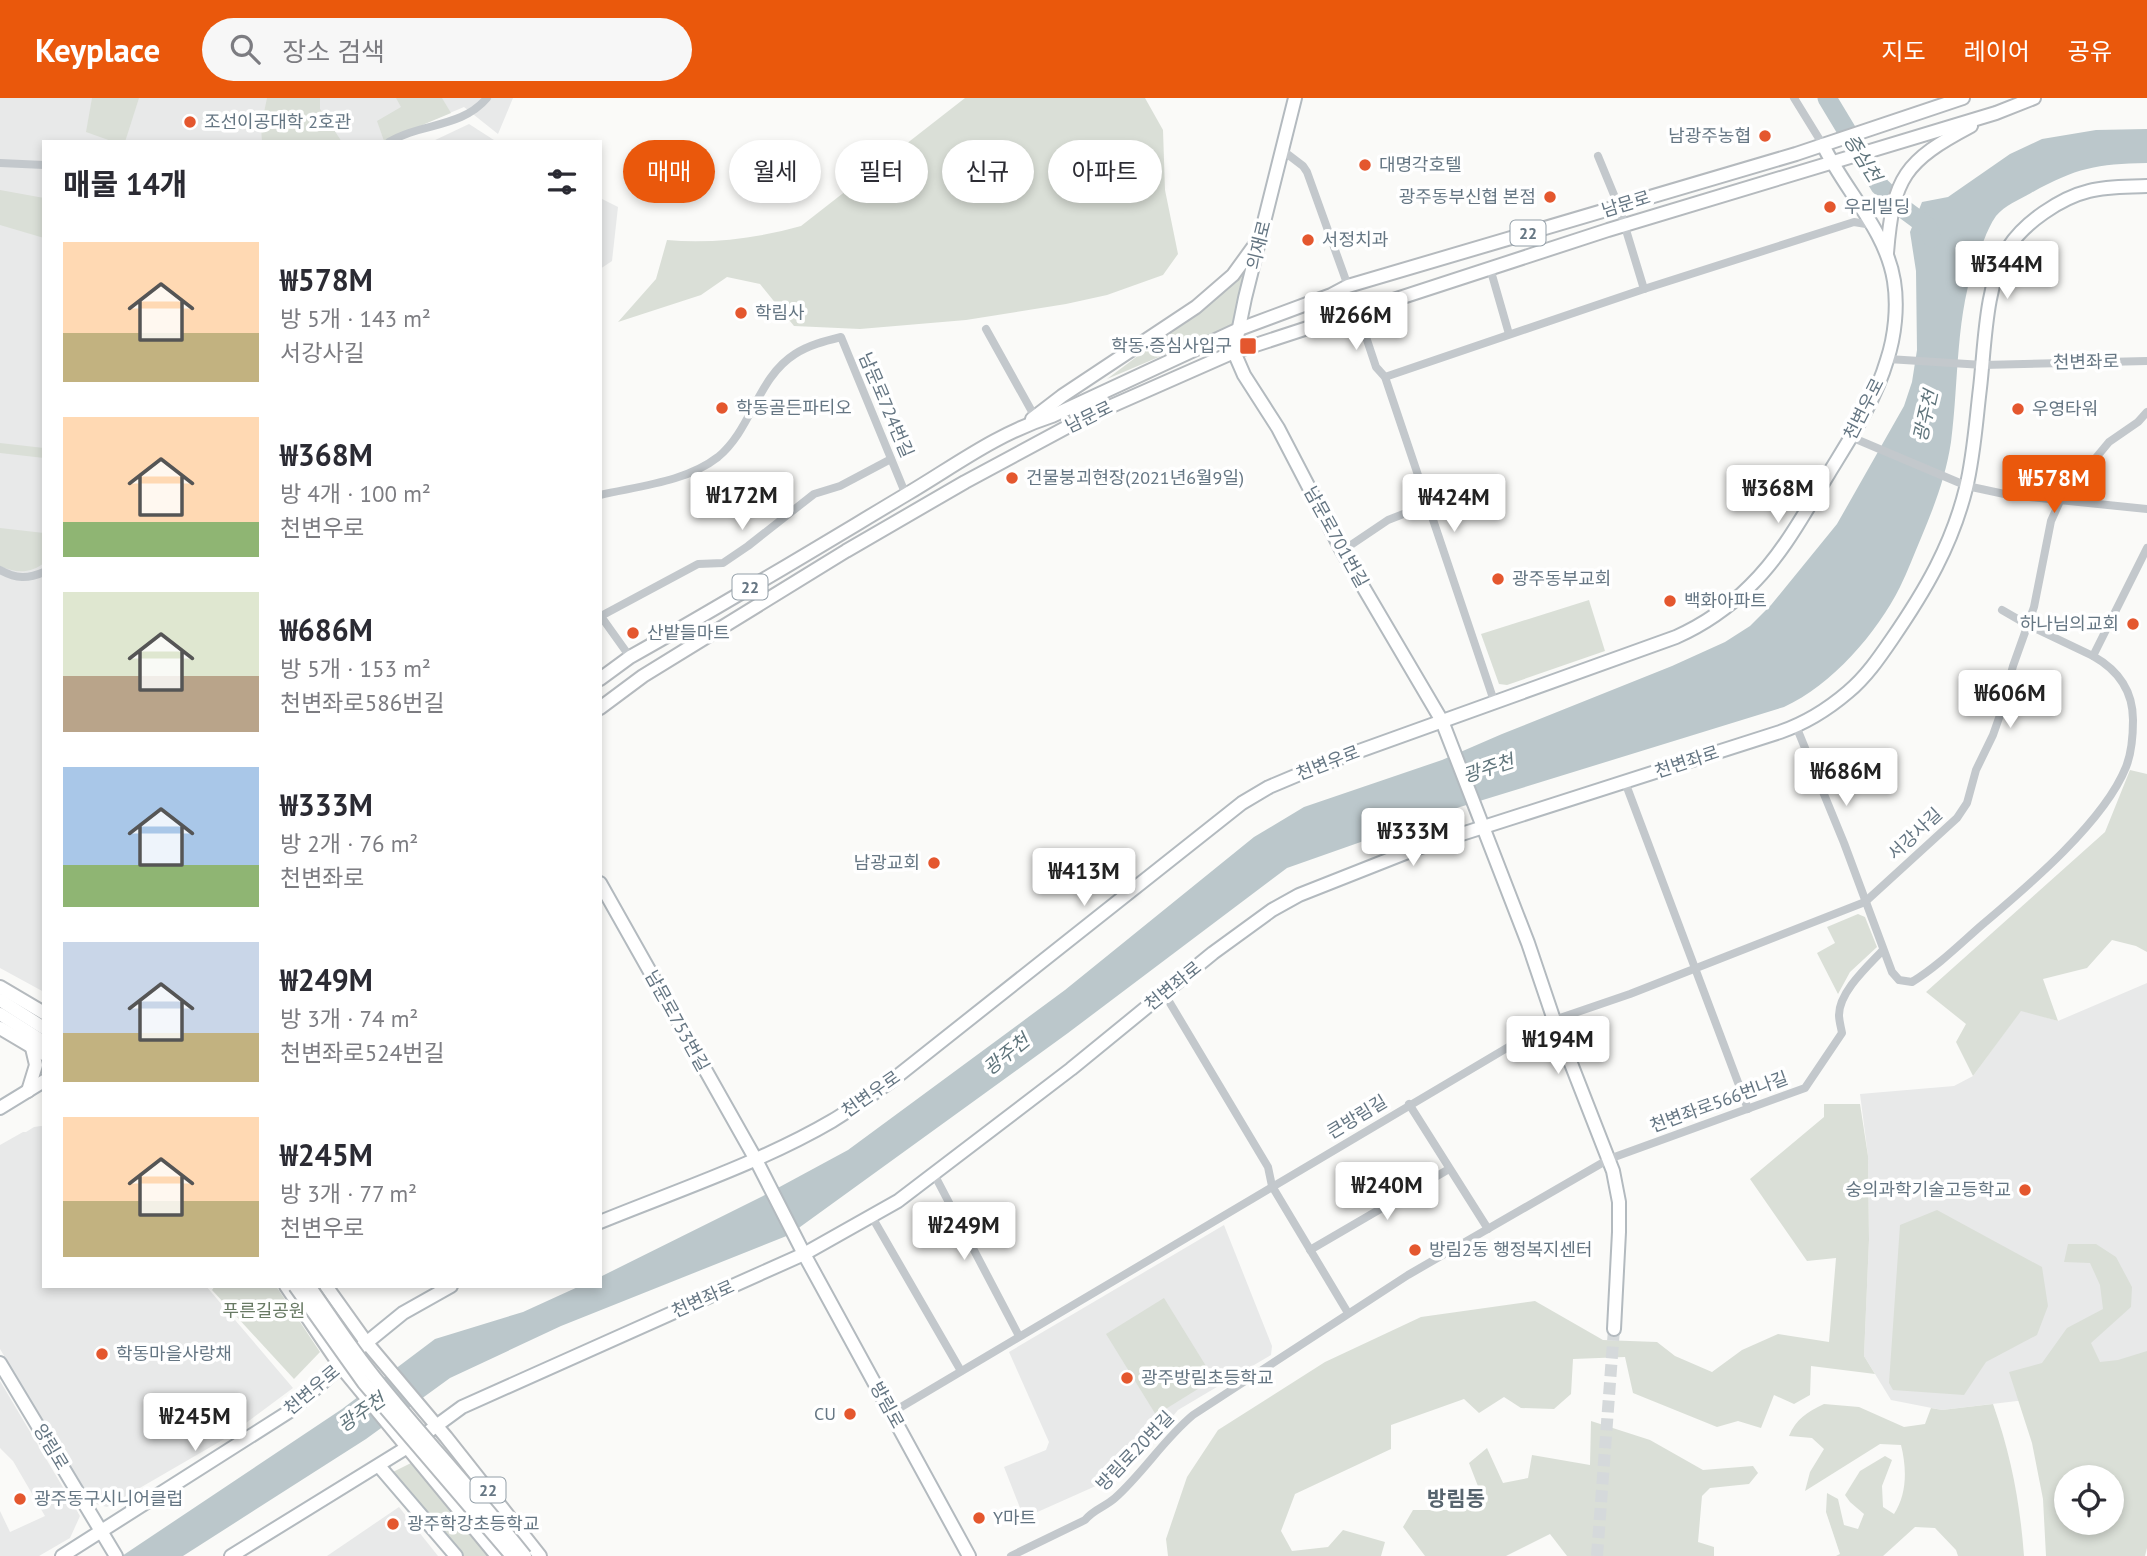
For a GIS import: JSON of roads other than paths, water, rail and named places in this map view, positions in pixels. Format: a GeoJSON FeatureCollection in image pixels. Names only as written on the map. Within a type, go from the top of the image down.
{"type":"FeatureCollection","features":[{"type":"Feature","properties":{"kind":"main road","name":"의재로"},"geometry":{"type":"LineString","coordinates":[[1234,352],[1237,330],[1295,98]]}},
{"type":"Feature","properties":{"kind":"main road","name":"22"},"geometry":{"type":"LineString","coordinates":[[1823,145],[1963,98]]}},
{"type":"Feature","properties":{"kind":"main road","name":"22"},"geometry":{"type":"LineString","coordinates":[[1831,162],[1996,113],[2034,98]]}},
{"type":"Feature","properties":{"kind":"main road"},"geometry":{"type":"LineString","coordinates":[[1886,253],[1889,217],[1899,187],[1908,172],[1925,153],[1996,113]]}},
{"type":"Feature","properties":{"kind":"main road","name":"천변우로"},"geometry":{"type":"LineString","coordinates":[[602,1221],[755,1158],[830,1122],[890,1082],[1207,831],[1259,793],[1326,763],[1676,637],[1717,615],[1749,587],[1774,559],[1798,525],[1851,437],[1876,390],[1888,359],[1895,285],[1886,253],[1823,145]]}},
{"type":"Feature","properties":{"kind":"main road","name":"남문로"},"geometry":{"type":"LineString","coordinates":[[602,678],[630,657],[903,496],[955,462],[1020,427],[1052,416],[1237,330],[1349,286],[1823,145]]}},
{"type":"Feature","properties":{"kind":"main road","name":"남문로"},"geometry":{"type":"LineString","coordinates":[[602,707],[643,677],[890,525],[1082,419],[1234,352],[1624,225],[1831,162]]}},
{"type":"Feature","properties":{"kind":"main road","name":"천변좌로"},"geometry":{"type":"LineString","coordinates":[[231,1556],[379,1466],[435,1425],[481,1397],[804,1254],[872,1217],[934,1174],[1071,1069],[1272,910],[1299,895],[1379,863],[1482,827],[1807,722],[1849,692],[1870,671],[1926,590],[1957,520],[1994,284],[2003,258],[2016,237],[2039,218],[2078,194],[2099,188],[2147,186]]}},
{"type":"Feature","properties":{"kind":"main road"},"geometry":{"type":"LineString","coordinates":[[1020,427],[1196,307],[1233,275],[1262,235]]}},
{"type":"Feature","properties":{"kind":"main road","name":"남문로701번길"},"geometry":{"type":"LineString","coordinates":[[1234,352],[1244,375],[1278,428],[1342,551],[1442,721],[1609,1159],[1619,1202],[1614,1329]]}},
{"type":"Feature","properties":{"kind":"main road"},"geometry":{"type":"LineString","coordinates":[[890,525],[886,519],[898,510],[903,496]]}},
{"type":"Feature","properties":{"kind":"main road","name":"남문로753번길"},"geometry":{"type":"LineString","coordinates":[[602,887],[755,1158],[804,1254]]}},
{"type":"Feature","properties":{"kind":"main road"},"geometry":{"type":"LineString","coordinates":[[0,986],[42,1012]]}},
{"type":"Feature","properties":{"kind":"main road"},"geometry":{"type":"LineString","coordinates":[[0,1000],[42,1027]]}},
{"type":"Feature","properties":{"kind":"main road"},"geometry":{"type":"LineString","coordinates":[[0,1014],[40,1048]]}},
{"type":"Feature","properties":{"kind":"main road"},"geometry":{"type":"LineString","coordinates":[[0,1028],[40,1048]]}},
{"type":"Feature","properties":{"kind":"main road"},"geometry":{"type":"LineString","coordinates":[[28,1091],[40,1048]]}},
{"type":"Feature","properties":{"kind":"main road"},"geometry":{"type":"LineString","coordinates":[[0,1108],[42,1083]]}},
{"type":"Feature","properties":{"kind":"main road","name":"방림로"},"geometry":{"type":"LineString","coordinates":[[804,1254],[969,1556]]}},
{"type":"Feature","properties":{"kind":"main road","name":"22"},"geometry":{"type":"LineString","coordinates":[[287,1288],[341,1367],[497,1556]]}},
{"type":"Feature","properties":{"kind":"main road"},"geometry":{"type":"LineString","coordinates":[[296,1288],[364,1383],[512,1556]]}},
{"type":"Feature","properties":{"kind":"main road"},"geometry":{"type":"LineString","coordinates":[[310,1288],[375,1379],[444,1457],[525,1556]]}},
{"type":"Feature","properties":{"kind":"main road","name":"22"},"geometry":{"type":"LineString","coordinates":[[327,1288],[366,1342],[540,1556]]}},
{"type":"Feature","properties":{"kind":"main road","name":"천변우로"},"geometry":{"type":"LineString","coordinates":[[62,1556],[290,1410],[402,1313],[447,1288]]}},
{"type":"Feature","properties":{"kind":"main road","name":"양림로"},"geometry":{"type":"LineString","coordinates":[[0,1363],[116,1556]]}},
{"type":"Feature","properties":{"kind":"main road"},"geometry":{"type":"LineString","coordinates":[[379,1466],[456,1556]]}},
{"type":"Feature","properties":{"kind":"street"},"geometry":{"type":"LineString","coordinates":[[393,140],[467,114],[486,98]]}},
{"type":"Feature","properties":{"kind":"street"},"geometry":{"type":"LineString","coordinates":[[1794,98],[1823,145]]}},
{"type":"Feature","properties":{"kind":"street"},"geometry":{"type":"LineString","coordinates":[[1282,150],[1307,172],[1349,286]]}},
{"type":"Feature","properties":{"kind":"street"},"geometry":{"type":"LineString","coordinates":[[1598,156],[1624,225]]}},
{"type":"Feature","properties":{"kind":"street"},"geometry":{"type":"LineString","coordinates":[[0,163],[42,165]]}},
{"type":"Feature","properties":{"kind":"street"},"geometry":{"type":"LineString","coordinates":[[1385,377],[1644,289],[1854,222],[1872,225]]}},
{"type":"Feature","properties":{"kind":"street","name":"남문로"},"geometry":{"type":"LineString","coordinates":[[1624,225],[1644,289]]}},
{"type":"Feature","properties":{"kind":"street"},"geometry":{"type":"LineString","coordinates":[[1490,268],[1509,334]]}},
{"type":"Feature","properties":{"kind":"street"},"geometry":{"type":"LineString","coordinates":[[1357,310],[1376,367],[1385,377],[1494,701]]}},
{"type":"Feature","properties":{"kind":"street"},"geometry":{"type":"LineString","coordinates":[[986,329],[1035,417]]}},
{"type":"Feature","properties":{"kind":"street","name":"남문로724번길"},"geometry":{"type":"LineString","coordinates":[[602,495],[688,474],[710,462],[736,438],[771,378],[785,361],[804,349],[841,337],[891,459],[903,496]]}},
{"type":"Feature","properties":{"kind":"street"},"geometry":{"type":"LineString","coordinates":[[1888,359],[1983,365]]}},
{"type":"Feature","properties":{"kind":"street","name":"천변좌로"},"geometry":{"type":"LineString","coordinates":[[1983,365],[2147,361]]}},
{"type":"Feature","properties":{"kind":"street"},"geometry":{"type":"LineString","coordinates":[[2060,501],[2109,443],[2147,412]]}},
{"type":"Feature","properties":{"kind":"street"},"geometry":{"type":"LineString","coordinates":[[1851,437],[1963,484],[2009,495],[2147,509]]}},
{"type":"Feature","properties":{"kind":"street"},"geometry":{"type":"LineString","coordinates":[[602,614],[698,564],[723,563],[748,547],[814,494],[840,486],[891,459]]}},
{"type":"Feature","properties":{"kind":"street","name":"서강사길"},"geometry":{"type":"LineString","coordinates":[[1865,902],[1964,809],[1976,770],[1993,736],[2013,666],[2034,607],[2051,521],[2060,501]]}},
{"type":"Feature","properties":{"kind":"street"},"geometry":{"type":"LineString","coordinates":[[1342,551],[1388,520],[1429,504]]}},
{"type":"Feature","properties":{"kind":"street"},"geometry":{"type":"LineString","coordinates":[[2093,656],[2147,548]]}},
{"type":"Feature","properties":{"kind":"street"},"geometry":{"type":"LineString","coordinates":[[0,570],[23,578],[42,573]]}},
{"type":"Feature","properties":{"kind":"street"},"geometry":{"type":"LineString","coordinates":[[1796,726],[1844,843],[1892,972],[1899,980],[1912,982],[2018,894],[2062,852],[2105,802],[2126,767],[2132,742],[2133,714],[2129,692],[2118,674],[2093,656],[2002,610]]}},
{"type":"Feature","properties":{"kind":"street"},"geometry":{"type":"LineString","coordinates":[[602,616],[630,657]]}},
{"type":"Feature","properties":{"kind":"street"},"geometry":{"type":"LineString","coordinates":[[1625,782],[1748,1109]]}},
{"type":"Feature","properties":{"kind":"street","name":"큰방림길"},"geometry":{"type":"LineString","coordinates":[[891,1413],[1554,1020],[1865,902]]}},
{"type":"Feature","properties":{"kind":"street","name":"천변좌로566번나길"},"geometry":{"type":"LineString","coordinates":[[1488,1229],[1609,1159],[1805,1088],[1842,1032],[1839,1014],[1856,978],[1883,950]]}},
{"type":"Feature","properties":{"kind":"street"},"geometry":{"type":"LineString","coordinates":[[1164,993],[1268,1167],[1272,1186],[1348,1313]]}},
{"type":"Feature","properties":{"kind":"street"},"geometry":{"type":"LineString","coordinates":[[1409,1104],[1488,1229]]}},
{"type":"Feature","properties":{"kind":"street"},"geometry":{"type":"LineString","coordinates":[[1310,1250],[1449,1169]]}},
{"type":"Feature","properties":{"kind":"street"},"geometry":{"type":"LineString","coordinates":[[934,1174],[1019,1336]]}},
{"type":"Feature","properties":{"kind":"street"},"geometry":{"type":"LineString","coordinates":[[872,1217],[961,1371]]}},
{"type":"Feature","properties":{"kind":"street","name":"방림로20번길"},"geometry":{"type":"LineString","coordinates":[[1010,1556],[1085,1520],[1093,1511],[1113,1500],[1175,1430],[1193,1415],[1408,1275],[1488,1229]]}},
{"type":"Feature","properties":{"kind":"water","name":"광주천"},"geometry":{"type":"Polygon","coordinates":[[[2147,129],[2147,163],[2100,166],[2074,173],[2012,203],[1992,222],[1974,264],[1967,289],[1951,442],[1935,503],[1906,575],[1879,622],[1851,656],[1819,685],[1784,707],[1460,807],[1287,868],[1068,1033],[789,1235],[561,1326],[450,1378],[366,1439],[183,1556],[122,1556],[342,1409],[435,1339],[523,1312],[576,1288],[602,1288],[602,1276],[761,1197],[848,1150],[1065,990],[1254,837],[1304,807],[1442,760],[1672,666],[1725,642],[1750,626],[1771,605],[1837,524],[1904,406],[1912,382],[1917,350],[1916,271],[1910,232],[1922,202],[1948,197],[2010,154],[2042,139],[2096,130],[2147,129]]]}},
{"type":"Feature","properties":{"kind":"waterway","name":"증심천"},"geometry":{"type":"LineString","coordinates":[[1827,98],[1880,186],[1928,227],[1932,238]]}},
{"type":"Feature","properties":{"kind":"tunnel"},"geometry":{"type":"LineString","coordinates":[[1597,1556],[1614,1329]]}},
{"type":"Feature","properties":{"kind":"place","name":"조선이공대학 2호관"},"geometry":{"type":"Point","coordinates":[190,122]}},
{"type":"Feature","properties":{"kind":"place","name":"남광주농협"},"geometry":{"type":"Point","coordinates":[1765,136]}},
{"type":"Feature","properties":{"kind":"place","name":"대명각호텔"},"geometry":{"type":"Point","coordinates":[1365,165]}},
{"type":"Feature","properties":{"kind":"place","name":"광주동부신협 본점"},"geometry":{"type":"Point","coordinates":[1550,197]}},
{"type":"Feature","properties":{"kind":"place","name":"우리빌딩"},"geometry":{"type":"Point","coordinates":[1830,207]}},
{"type":"Feature","properties":{"kind":"place","name":"서정치과"},"geometry":{"type":"Point","coordinates":[1308,240]}},
{"type":"Feature","properties":{"kind":"place","name":"학림사"},"geometry":{"type":"Point","coordinates":[741,313]}},
{"type":"Feature","properties":{"kind":"place","name":"학동·증심사입구"},"geometry":{"type":"Point","coordinates":[1248,346]}},
{"type":"Feature","properties":{"kind":"place","name":"학동골든파티오"},"geometry":{"type":"Point","coordinates":[722,408]}},
{"type":"Feature","properties":{"kind":"place","name":"우영타워"},"geometry":{"type":"Point","coordinates":[2018,409]}},
{"type":"Feature","properties":{"kind":"place","name":"건물붕괴현장(2021년6월9일)"},"geometry":{"type":"Point","coordinates":[1012,478]}},
{"type":"Feature","properties":{"kind":"place","name":"광주동부교회"},"geometry":{"type":"Point","coordinates":[1498,579]}},
{"type":"Feature","properties":{"kind":"place","name":"백화아파트"},"geometry":{"type":"Point","coordinates":[1670,601]}},
{"type":"Feature","properties":{"kind":"place","name":"하나님의교회"},"geometry":{"type":"Point","coordinates":[2133,624]}},
{"type":"Feature","properties":{"kind":"place","name":"산밭들마트"},"geometry":{"type":"Point","coordinates":[633,633]}},
{"type":"Feature","properties":{"kind":"place","name":"남광교회"},"geometry":{"type":"Point","coordinates":[934,863]}},
{"type":"Feature","properties":{"kind":"place","name":"숭의과학기술고등학교"},"geometry":{"type":"Point","coordinates":[2025,1190]}},
{"type":"Feature","properties":{"kind":"place","name":"방림2동 행정복지센터"},"geometry":{"type":"Point","coordinates":[1415,1250]}},
{"type":"Feature","properties":{"kind":"place","name":"학동마을사랑채"},"geometry":{"type":"Point","coordinates":[102,1354]}},
{"type":"Feature","properties":{"kind":"place","name":"광주방림초등학교"},"geometry":{"type":"Point","coordinates":[1127,1378]}},
{"type":"Feature","properties":{"kind":"place","name":"CU"},"geometry":{"type":"Point","coordinates":[850,1414]}},
{"type":"Feature","properties":{"kind":"place","name":"광주동구시니어클럽"},"geometry":{"type":"Point","coordinates":[20,1499]}},
{"type":"Feature","properties":{"kind":"place","name":"Y마트"},"geometry":{"type":"Point","coordinates":[979,1518]}},
{"type":"Feature","properties":{"kind":"place","name":"광주학강초등학교"},"geometry":{"type":"Point","coordinates":[393,1524]}},
{"type":"Feature","properties":{"kind":"district","name":"방림동"},"geometry":{"type":"Point","coordinates":[1456,1499]}},
{"type":"Feature","properties":{"kind":"park label","name":"푸른길공원"},"geometry":{"type":"Point","coordinates":[264,1311]}}]}
